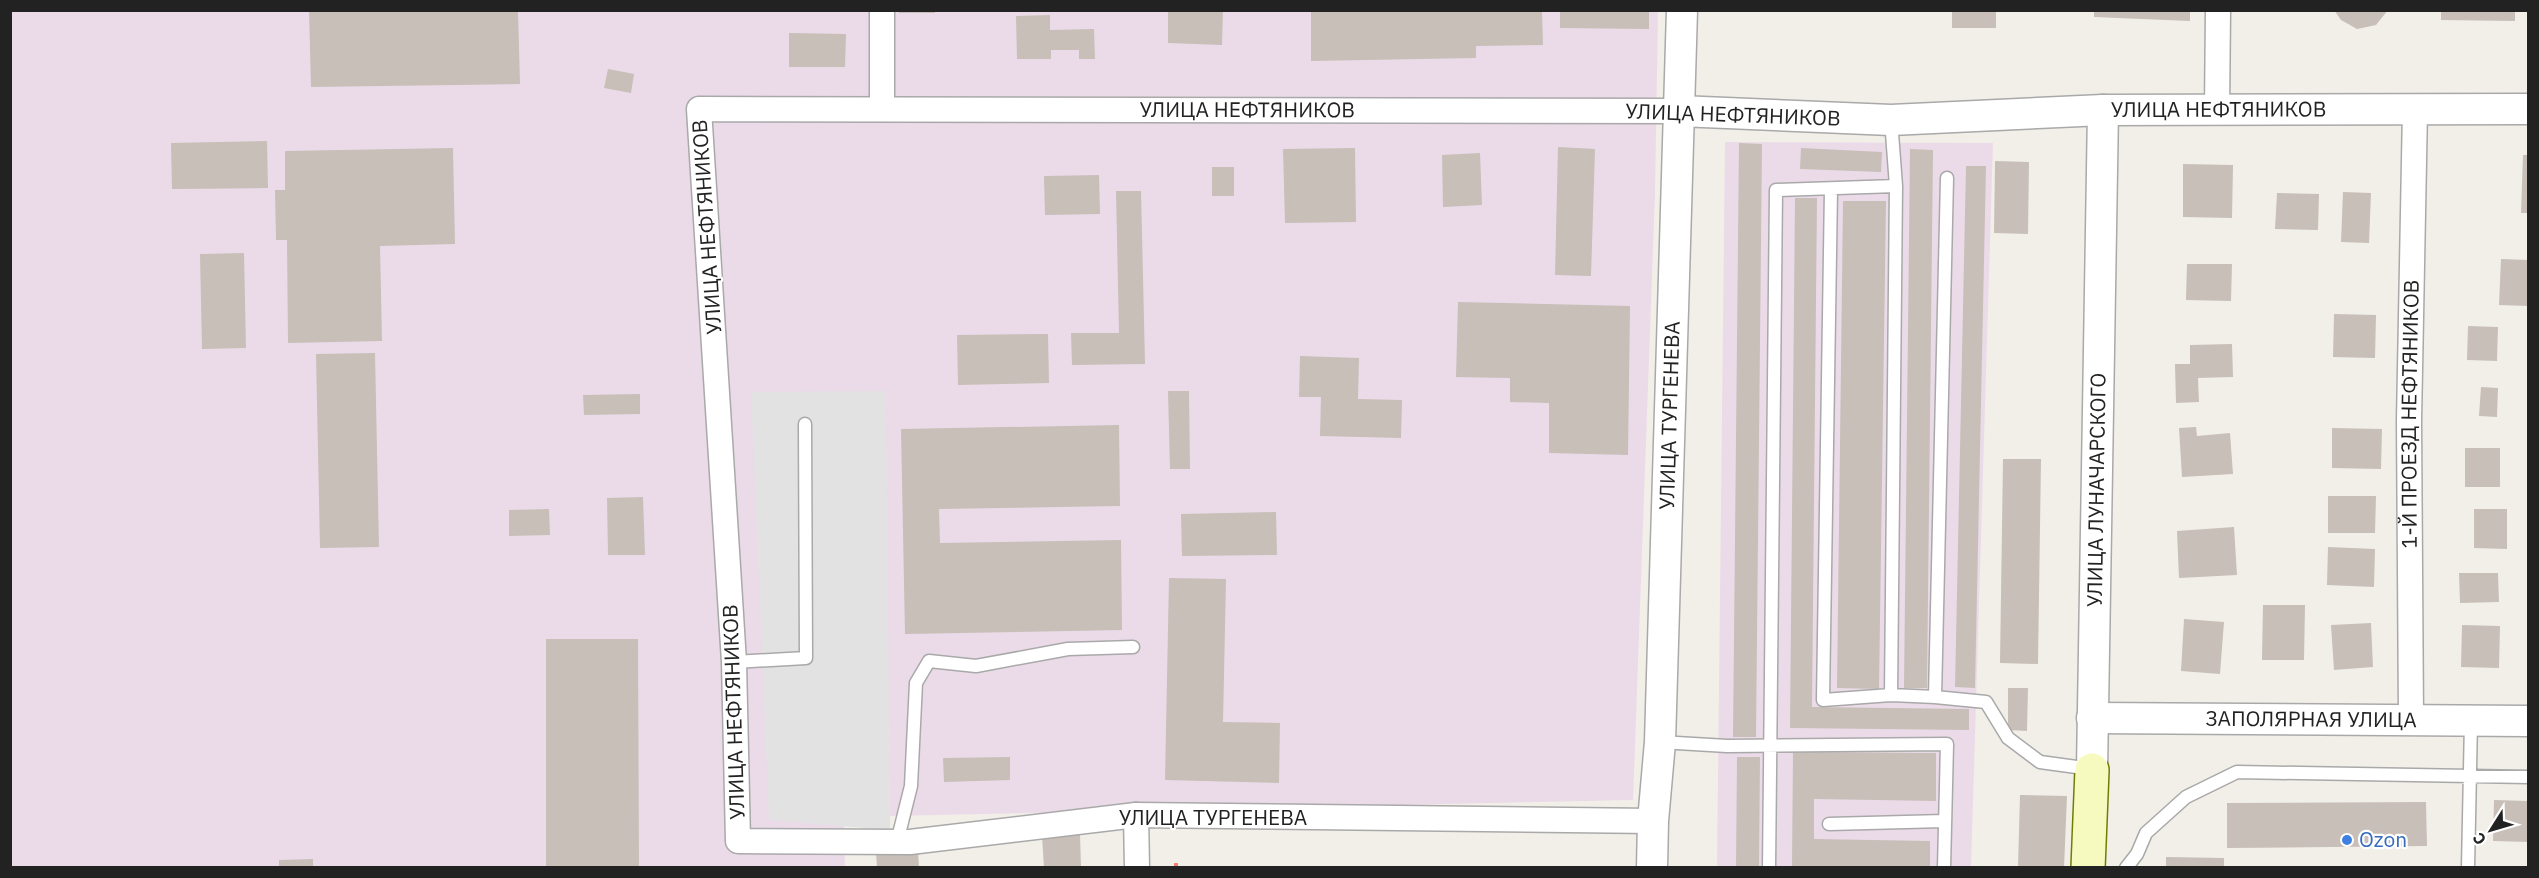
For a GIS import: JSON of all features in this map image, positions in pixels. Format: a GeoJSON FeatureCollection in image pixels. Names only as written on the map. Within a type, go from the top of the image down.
{"type":"FeatureCollection","features":[{"type":"Feature","properties":{"kind":"main road","name":"УЛИЦА ЛУНАЧАРСКОГО"},"geometry":{"type":"LineString","coordinates":[[2088,867],[2092,770]]}},
{"type":"Feature","properties":{"kind":"street"},"geometry":{"type":"LineString","coordinates":[[882,10],[882,110]]}},
{"type":"Feature","properties":{"kind":"street","name":"УЛИЦА ТУРГЕНЕВА"},"geometry":{"type":"LineString","coordinates":[[1652,867],[1653,821],[1660,742],[1682,10]]}},
{"type":"Feature","properties":{"kind":"street"},"geometry":{"type":"LineString","coordinates":[[2217,110],[2218,10]]}},
{"type":"Feature","properties":{"kind":"street","name":"УЛИЦА НЕФТЯНИКОВ"},"geometry":{"type":"LineString","coordinates":[[738,841],[734,662],[699,109],[1679,111],[1891,120],[2103,110],[2529,110]]}},
{"type":"Feature","properties":{"kind":"street","name":"1-Й ПРОЕЗД НЕФТЯНИКОВ"},"geometry":{"type":"LineString","coordinates":[[2411,720],[2409,421],[2415,109]]}},
{"type":"Feature","properties":{"kind":"street","name":"УЛИЦА ЛУНАЧАРСКОГО"},"geometry":{"type":"LineString","coordinates":[[2092,770],[2103,110]]}},
{"type":"Feature","properties":{"kind":"street","name":"ЗАПОЛЯРНАЯ УЛИЦА"},"geometry":{"type":"LineString","coordinates":[[2092,718],[2529,721]]}},
{"type":"Feature","properties":{"kind":"street"},"geometry":{"type":"LineString","coordinates":[[1136,815],[1137,867]]}},
{"type":"Feature","properties":{"kind":"street","name":"УЛИЦА ТУРГЕНЕВА"},"geometry":{"type":"LineString","coordinates":[[738,841],[897,842],[1136,815],[1653,821]]}},
{"type":"Feature","properties":{"kind":"lane"},"geometry":{"type":"LineString","coordinates":[[1891,120],[1896,186],[1891,694]]}},
{"type":"Feature","properties":{"kind":"lane"},"geometry":{"type":"LineString","coordinates":[[1935,697],[1947,178]]}},
{"type":"Feature","properties":{"kind":"lane"},"geometry":{"type":"LineString","coordinates":[[1769,867],[1776,190],[1896,186]]}},
{"type":"Feature","properties":{"kind":"lane"},"geometry":{"type":"LineString","coordinates":[[1831,189],[1823,700],[1891,694],[1986,702],[2008,738],[2040,762],[2092,770]]}},
{"type":"Feature","properties":{"kind":"lane"},"geometry":{"type":"LineString","coordinates":[[734,662],[806,658],[805,424]]}},
{"type":"Feature","properties":{"kind":"lane"},"geometry":{"type":"LineString","coordinates":[[897,842],[911,786],[916,683],[929,661],[976,666],[1068,649],[1133,647]]}},
{"type":"Feature","properties":{"kind":"lane"},"geometry":{"type":"LineString","coordinates":[[2468,867],[2471,720]]}},
{"type":"Feature","properties":{"kind":"lane"},"geometry":{"type":"LineString","coordinates":[[1660,742],[1727,746],[1947,744],[1944,867]]}},
{"type":"Feature","properties":{"kind":"lane"},"geometry":{"type":"LineString","coordinates":[[2126,867],[2137,854],[2146,833],[2186,797],[2237,772],[2529,777]]}},
{"type":"Feature","properties":{"kind":"lane"},"geometry":{"type":"LineString","coordinates":[[1829,824],[1944,821]]}},
{"type":"Feature","properties":{"kind":"shaded area"},"geometry":{"type":"Polygon","coordinates":[[[10,11],[1658,11],[1655,193],[1633,800],[844,817],[845,868],[11,867],[10,11]]]}},
{"type":"Feature","properties":{"kind":"shaded area"},"geometry":{"type":"Polygon","coordinates":[[[1725,142],[1993,143],[1971,867],[1717,868],[1725,142]]]}},
{"type":"Feature","properties":{"kind":"shaded area"},"geometry":{"type":"Polygon","coordinates":[[[886,391],[890,830],[769,820],[751,392],[886,391]]]}},
{"type":"Feature","properties":{"kind":"building"},"geometry":{"type":"Polygon","coordinates":[[[309,10],[518,10],[520,84],[311,87],[309,10]]]}},
{"type":"Feature","properties":{"kind":"building"},"geometry":{"type":"Polygon","coordinates":[[[899,10],[935,10],[935,13],[899,13],[899,10]]]}},
{"type":"Feature","properties":{"kind":"building"},"geometry":{"type":"Polygon","coordinates":[[[1168,10],[1223,10],[1222,45],[1168,43],[1168,10]]]}},
{"type":"Feature","properties":{"kind":"building"},"geometry":{"type":"Polygon","coordinates":[[[1311,10],[1542,10],[1543,45],[1476,46],[1476,58],[1311,61],[1311,10]]]}},
{"type":"Feature","properties":{"kind":"building"},"geometry":{"type":"Polygon","coordinates":[[[1560,10],[1649,10],[1649,29],[1560,28],[1560,10]]]}},
{"type":"Feature","properties":{"kind":"building"},"geometry":{"type":"Polygon","coordinates":[[[1952,10],[1996,10],[1996,28],[1952,28],[1952,10]]]}},
{"type":"Feature","properties":{"kind":"building"},"geometry":{"type":"Polygon","coordinates":[[[2094,10],[2190,10],[2190,21],[2094,17],[2094,10]]]}},
{"type":"Feature","properties":{"kind":"building"},"geometry":{"type":"Polygon","coordinates":[[[2334,10],[2388,10],[2376,25],[2357,29],[2341,20],[2334,10]]]}},
{"type":"Feature","properties":{"kind":"building"},"geometry":{"type":"Polygon","coordinates":[[[2441,10],[2515,10],[2515,21],[2441,20],[2441,10]]]}},
{"type":"Feature","properties":{"kind":"building"},"geometry":{"type":"Polygon","coordinates":[[[1050,15],[1050,30],[1094,29],[1095,59],[1079,59],[1079,50],[1051,50],[1051,59],[1017,59],[1016,16],[1050,15]]]}},
{"type":"Feature","properties":{"kind":"building"},"geometry":{"type":"Polygon","coordinates":[[[789,33],[846,34],[845,67],[789,67],[789,33]]]}},
{"type":"Feature","properties":{"kind":"building"},"geometry":{"type":"Polygon","coordinates":[[[608,69],[634,74],[631,93],[604,88],[608,69]]]}},
{"type":"Feature","properties":{"kind":"building"},"geometry":{"type":"Polygon","coordinates":[[[267,141],[268,188],[172,189],[171,143],[267,141]]]}},
{"type":"Feature","properties":{"kind":"building"},"geometry":{"type":"Polygon","coordinates":[[[1739,143],[1762,144],[1756,737],[1733,737],[1739,143]]]}},
{"type":"Feature","properties":{"kind":"building"},"geometry":{"type":"Polygon","coordinates":[[[1558,147],[1595,149],[1591,276],[1555,275],[1558,147]]]}},
{"type":"Feature","properties":{"kind":"building"},"geometry":{"type":"Polygon","coordinates":[[[453,148],[455,244],[380,246],[382,341],[288,343],[287,240],[276,240],[275,190],[285,190],[285,151],[453,148]]]}},
{"type":"Feature","properties":{"kind":"building"},"geometry":{"type":"Polygon","coordinates":[[[1355,148],[1356,222],[1285,223],[1283,149],[1355,148]]]}},
{"type":"Feature","properties":{"kind":"building"},"geometry":{"type":"Polygon","coordinates":[[[1801,148],[1882,152],[1881,172],[1800,169],[1801,148]]]}},
{"type":"Feature","properties":{"kind":"building"},"geometry":{"type":"Polygon","coordinates":[[[1910,149],[1933,150],[1927,688],[1904,688],[1910,149]]]}},
{"type":"Feature","properties":{"kind":"building"},"geometry":{"type":"Polygon","coordinates":[[[1480,153],[1482,205],[1443,207],[1442,155],[1480,153]]]}},
{"type":"Feature","properties":{"kind":"building"},"geometry":{"type":"Polygon","coordinates":[[[2523,155],[2528,155],[2528,213],[2521,213],[2523,155]]]}},
{"type":"Feature","properties":{"kind":"building"},"geometry":{"type":"Polygon","coordinates":[[[1995,161],[2029,162],[2028,234],[1994,233],[1995,161]]]}},
{"type":"Feature","properties":{"kind":"building"},"geometry":{"type":"Polygon","coordinates":[[[2183,164],[2233,165],[2232,218],[2183,217],[2183,164]]]}},
{"type":"Feature","properties":{"kind":"building"},"geometry":{"type":"Polygon","coordinates":[[[1966,166],[1986,166],[1975,688],[1955,687],[1966,166]]]}},
{"type":"Feature","properties":{"kind":"building"},"geometry":{"type":"Polygon","coordinates":[[[1212,167],[1234,167],[1234,196],[1212,196],[1212,167]]]}},
{"type":"Feature","properties":{"kind":"building"},"geometry":{"type":"Polygon","coordinates":[[[1099,175],[1100,214],[1045,215],[1044,176],[1099,175]]]}},
{"type":"Feature","properties":{"kind":"building"},"geometry":{"type":"Polygon","coordinates":[[[1116,191],[1141,191],[1145,364],[1072,365],[1071,333],[1119,333],[1116,191]]]}},
{"type":"Feature","properties":{"kind":"building"},"geometry":{"type":"Polygon","coordinates":[[[2343,192],[2371,193],[2369,243],[2341,242],[2343,192]]]}},
{"type":"Feature","properties":{"kind":"building"},"geometry":{"type":"Polygon","coordinates":[[[2277,193],[2319,194],[2318,230],[2275,229],[2277,193]]]}},
{"type":"Feature","properties":{"kind":"building"},"geometry":{"type":"Polygon","coordinates":[[[1795,198],[1817,198],[1812,707],[1969,709],[1969,730],[1790,728],[1795,198]]]}},
{"type":"Feature","properties":{"kind":"building"},"geometry":{"type":"Polygon","coordinates":[[[1843,201],[1886,201],[1879,689],[1837,688],[1843,201]]]}},
{"type":"Feature","properties":{"kind":"building"},"geometry":{"type":"Polygon","coordinates":[[[244,253],[246,348],[202,349],[200,254],[244,253]]]}},
{"type":"Feature","properties":{"kind":"building"},"geometry":{"type":"Polygon","coordinates":[[[2501,259],[2528,260],[2528,306],[2499,305],[2501,259]]]}},
{"type":"Feature","properties":{"kind":"building"},"geometry":{"type":"Polygon","coordinates":[[[2187,264],[2232,264],[2231,301],[2186,300],[2187,264]]]}},
{"type":"Feature","properties":{"kind":"building"},"geometry":{"type":"Polygon","coordinates":[[[1458,302],[1630,306],[1628,455],[1549,453],[1549,403],[1510,402],[1510,378],[1456,377],[1458,302]]]}},
{"type":"Feature","properties":{"kind":"building"},"geometry":{"type":"Polygon","coordinates":[[[2334,314],[2376,315],[2375,358],[2333,357],[2334,314]]]}},
{"type":"Feature","properties":{"kind":"building"},"geometry":{"type":"Polygon","coordinates":[[[2468,326],[2498,327],[2497,361],[2467,360],[2468,326]]]}},
{"type":"Feature","properties":{"kind":"building"},"geometry":{"type":"Polygon","coordinates":[[[1048,334],[1049,383],[958,385],[957,335],[1048,334]]]}},
{"type":"Feature","properties":{"kind":"building"},"geometry":{"type":"Polygon","coordinates":[[[2232,344],[2233,377],[2198,378],[2199,402],[2176,403],[2175,364],[2190,364],[2190,345],[2232,344]]]}},
{"type":"Feature","properties":{"kind":"building"},"geometry":{"type":"Polygon","coordinates":[[[375,353],[379,547],[320,548],[316,354],[375,353]]]}},
{"type":"Feature","properties":{"kind":"building"},"geometry":{"type":"Polygon","coordinates":[[[1300,356],[1359,358],[1358,399],[1402,400],[1401,438],[1320,436],[1321,397],[1299,397],[1300,356]]]}},
{"type":"Feature","properties":{"kind":"building"},"geometry":{"type":"Polygon","coordinates":[[[2481,387],[2498,388],[2497,417],[2479,416],[2481,387]]]}},
{"type":"Feature","properties":{"kind":"building"},"geometry":{"type":"Polygon","coordinates":[[[1168,391],[1189,391],[1190,469],[1170,469],[1168,391]]]}},
{"type":"Feature","properties":{"kind":"building"},"geometry":{"type":"Polygon","coordinates":[[[640,394],[640,414],[584,415],[583,395],[640,394]]]}},
{"type":"Feature","properties":{"kind":"building"},"geometry":{"type":"Polygon","coordinates":[[[1119,425],[1120,506],[939,509],[940,543],[1121,540],[1122,630],[905,634],[901,429],[1119,425]]]}},
{"type":"Feature","properties":{"kind":"building"},"geometry":{"type":"Polygon","coordinates":[[[2196,427],[2197,436],[2230,433],[2233,474],[2182,477],[2179,428],[2196,427]]]}},
{"type":"Feature","properties":{"kind":"building"},"geometry":{"type":"Polygon","coordinates":[[[2332,428],[2382,429],[2381,469],[2332,468],[2332,428]]]}},
{"type":"Feature","properties":{"kind":"building"},"geometry":{"type":"Polygon","coordinates":[[[2465,448],[2500,448],[2500,487],[2465,487],[2465,448]]]}},
{"type":"Feature","properties":{"kind":"building"},"geometry":{"type":"Polygon","coordinates":[[[2003,459],[2041,459],[2038,664],[2000,663],[2003,459]]]}},
{"type":"Feature","properties":{"kind":"building"},"geometry":{"type":"Polygon","coordinates":[[[2328,496],[2376,496],[2375,533],[2328,533],[2328,496]]]}},
{"type":"Feature","properties":{"kind":"building"},"geometry":{"type":"Polygon","coordinates":[[[643,497],[645,555],[608,555],[607,498],[643,497]]]}},
{"type":"Feature","properties":{"kind":"building"},"geometry":{"type":"Polygon","coordinates":[[[549,509],[550,535],[509,536],[509,510],[549,509]]]}},
{"type":"Feature","properties":{"kind":"building"},"geometry":{"type":"Polygon","coordinates":[[[2474,509],[2507,509],[2507,549],[2474,548],[2474,509]]]}},
{"type":"Feature","properties":{"kind":"building"},"geometry":{"type":"Polygon","coordinates":[[[1276,512],[1277,555],[1182,556],[1181,514],[1276,512]]]}},
{"type":"Feature","properties":{"kind":"building"},"geometry":{"type":"Polygon","coordinates":[[[2234,527],[2237,575],[2179,578],[2177,531],[2234,527]]]}},
{"type":"Feature","properties":{"kind":"building"},"geometry":{"type":"Polygon","coordinates":[[[2328,547],[2375,549],[2374,587],[2327,585],[2328,547]]]}},
{"type":"Feature","properties":{"kind":"building"},"geometry":{"type":"Polygon","coordinates":[[[2459,573],[2498,573],[2499,602],[2460,603],[2459,573]]]}},
{"type":"Feature","properties":{"kind":"building"},"geometry":{"type":"Polygon","coordinates":[[[1169,578],[1226,579],[1223,722],[1280,723],[1279,783],[1165,780],[1169,578]]]}},
{"type":"Feature","properties":{"kind":"building"},"geometry":{"type":"Polygon","coordinates":[[[2263,605],[2305,605],[2304,660],[2262,660],[2263,605]]]}},
{"type":"Feature","properties":{"kind":"building"},"geometry":{"type":"Polygon","coordinates":[[[2184,619],[2224,622],[2220,674],[2181,671],[2184,619]]]}},
{"type":"Feature","properties":{"kind":"building"},"geometry":{"type":"Polygon","coordinates":[[[2371,623],[2373,667],[2334,670],[2331,625],[2371,623]]]}},
{"type":"Feature","properties":{"kind":"building"},"geometry":{"type":"Polygon","coordinates":[[[2462,625],[2500,626],[2499,668],[2461,667],[2462,625]]]}},
{"type":"Feature","properties":{"kind":"building"},"geometry":{"type":"Polygon","coordinates":[[[546,639],[638,639],[639,868],[546,868],[546,639]]]}},
{"type":"Feature","properties":{"kind":"building"},"geometry":{"type":"Polygon","coordinates":[[[2008,688],[2028,688],[2027,731],[2008,730],[2008,688]]]}},
{"type":"Feature","properties":{"kind":"building"},"geometry":{"type":"Polygon","coordinates":[[[1793,752],[1936,753],[1936,801],[1814,799],[1814,839],[1930,841],[1930,868],[1792,868],[1793,752]]]}},
{"type":"Feature","properties":{"kind":"building"},"geometry":{"type":"Polygon","coordinates":[[[1010,757],[1010,780],[944,782],[943,758],[1010,757]]]}},
{"type":"Feature","properties":{"kind":"building"},"geometry":{"type":"Polygon","coordinates":[[[1737,757],[1760,757],[1759,868],[1736,868],[1737,757]]]}},
{"type":"Feature","properties":{"kind":"building"},"geometry":{"type":"Polygon","coordinates":[[[2020,795],[2067,796],[2064,868],[2018,868],[2020,795]]]}},
{"type":"Feature","properties":{"kind":"building"},"geometry":{"type":"Polygon","coordinates":[[[2494,800],[2528,801],[2528,842],[2493,841],[2494,800]]]}},
{"type":"Feature","properties":{"kind":"building"},"geometry":{"type":"Polygon","coordinates":[[[2426,802],[2427,846],[2227,848],[2227,803],[2426,802]]]}},
{"type":"Feature","properties":{"kind":"building"},"geometry":{"type":"Polygon","coordinates":[[[1080,834],[1081,868],[1044,868],[1042,836],[1080,834]]]}},
{"type":"Feature","properties":{"kind":"building"},"geometry":{"type":"Polygon","coordinates":[[[918,850],[919,868],[877,868],[876,852],[918,850]]]}},
{"type":"Feature","properties":{"kind":"building"},"geometry":{"type":"Polygon","coordinates":[[[2166,857],[2224,858],[2224,868],[2166,868],[2166,857]]]}},
{"type":"Feature","properties":{"kind":"building"},"geometry":{"type":"Polygon","coordinates":[[[313,859],[313,868],[279,868],[279,860],[313,859]]]}},
{"type":"Feature","properties":{"kind":"place","name":"Ozon"},"geometry":{"type":"Point","coordinates":[2347,840]}}]}
